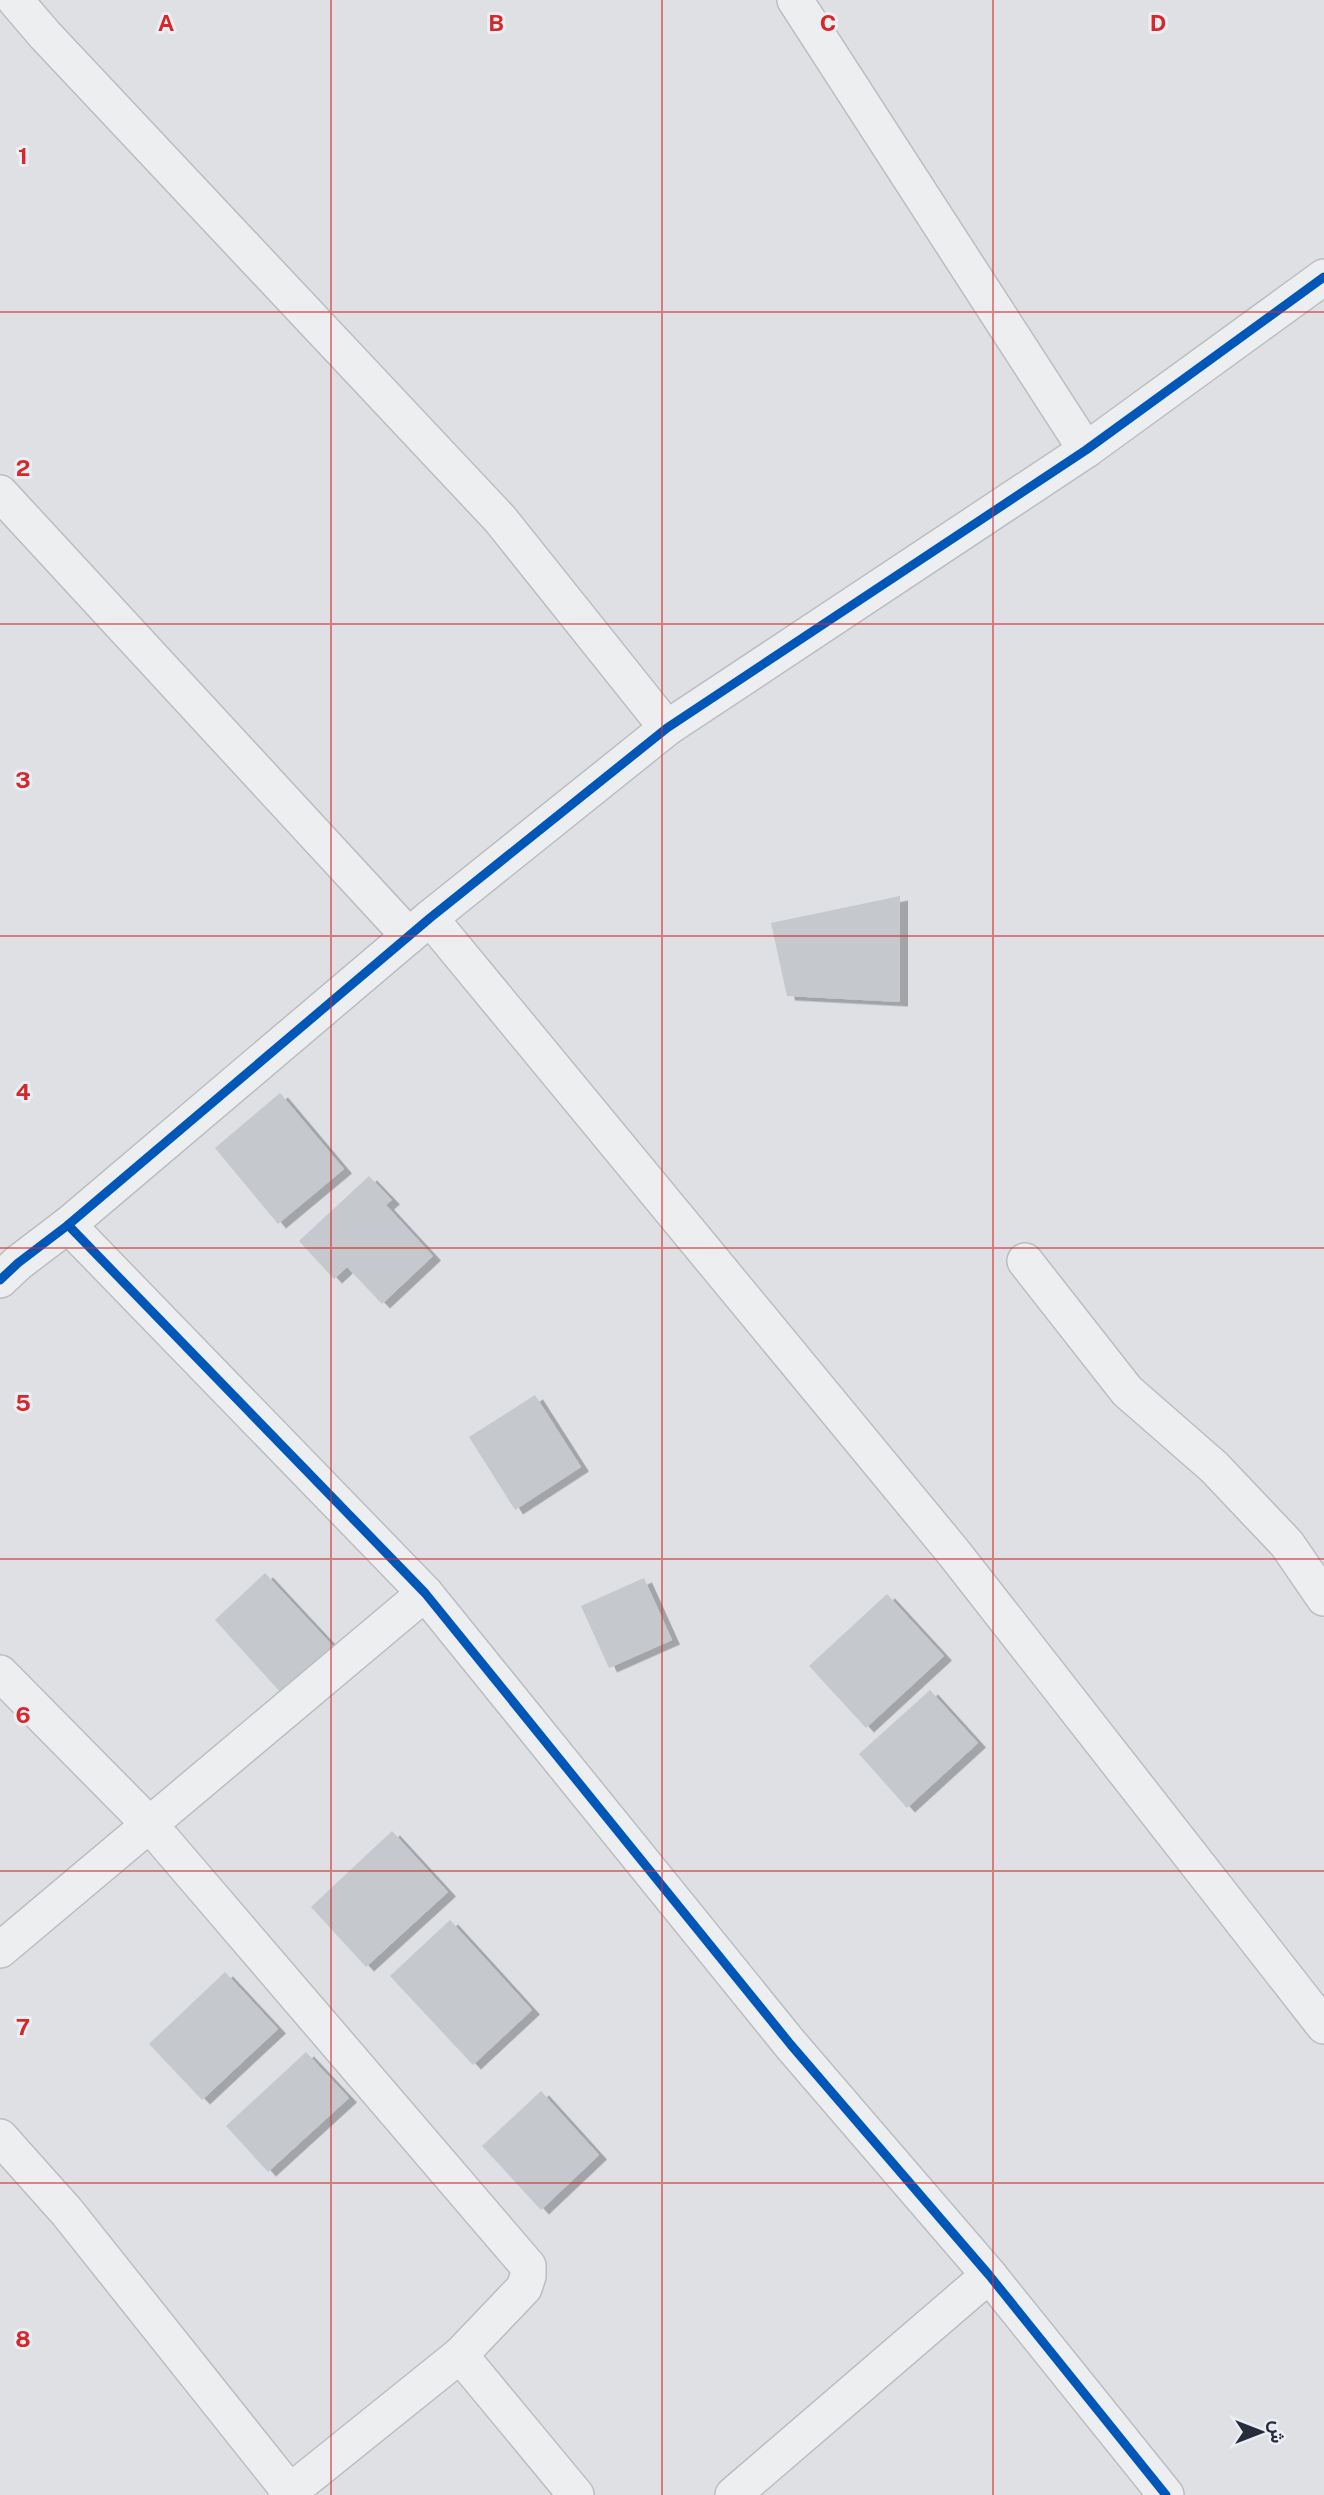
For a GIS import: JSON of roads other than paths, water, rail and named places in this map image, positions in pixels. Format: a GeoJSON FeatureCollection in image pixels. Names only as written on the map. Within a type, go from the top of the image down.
{"type":"FeatureCollection","features":[{"type":"Feature","properties":{"kind":"street"},"geometry":{"type":"LineString","coordinates":[[15,0],[500,519],[667,728]]}},
{"type":"Feature","properties":{"kind":"street"},"geometry":{"type":"LineString","coordinates":[[795,0],[1086,450]]}},
{"type":"Feature","properties":{"kind":"street"},"geometry":{"type":"LineString","coordinates":[[6,1262],[68,1225],[420,927],[667,728],[1086,450],[1324,277]]}},
{"type":"Feature","properties":{"kind":"street"},"geometry":{"type":"LineString","coordinates":[[0,493],[420,927],[954,1553],[1324,2026]]}},
{"type":"Feature","properties":{"kind":"street"},"geometry":{"type":"LineString","coordinates":[[68,1225],[425,1593],[791,2045],[989,2275],[1166,2495]]}},
{"type":"Feature","properties":{"kind":"street"},"geometry":{"type":"LineString","coordinates":[[1025,1262],[1128,1391],[1214,1467],[1287,1544],[1324,1598]]}},
{"type":"Feature","properties":{"kind":"street"},"geometry":{"type":"LineString","coordinates":[[0,1950],[425,1593]]}},
{"type":"Feature","properties":{"kind":"street"},"geometry":{"type":"LineString","coordinates":[[0,1673],[150,1825],[528,2266],[528,2276],[524,2288],[460,2356],[288,2493],[67,2212],[0,2137]]}},
{"type":"Feature","properties":{"kind":"street"},"geometry":{"type":"LineString","coordinates":[[733,2495],[989,2275]]}},
{"type":"Feature","properties":{"kind":"street"},"geometry":{"type":"LineString","coordinates":[[460,2356],[576,2495]]}}]}
